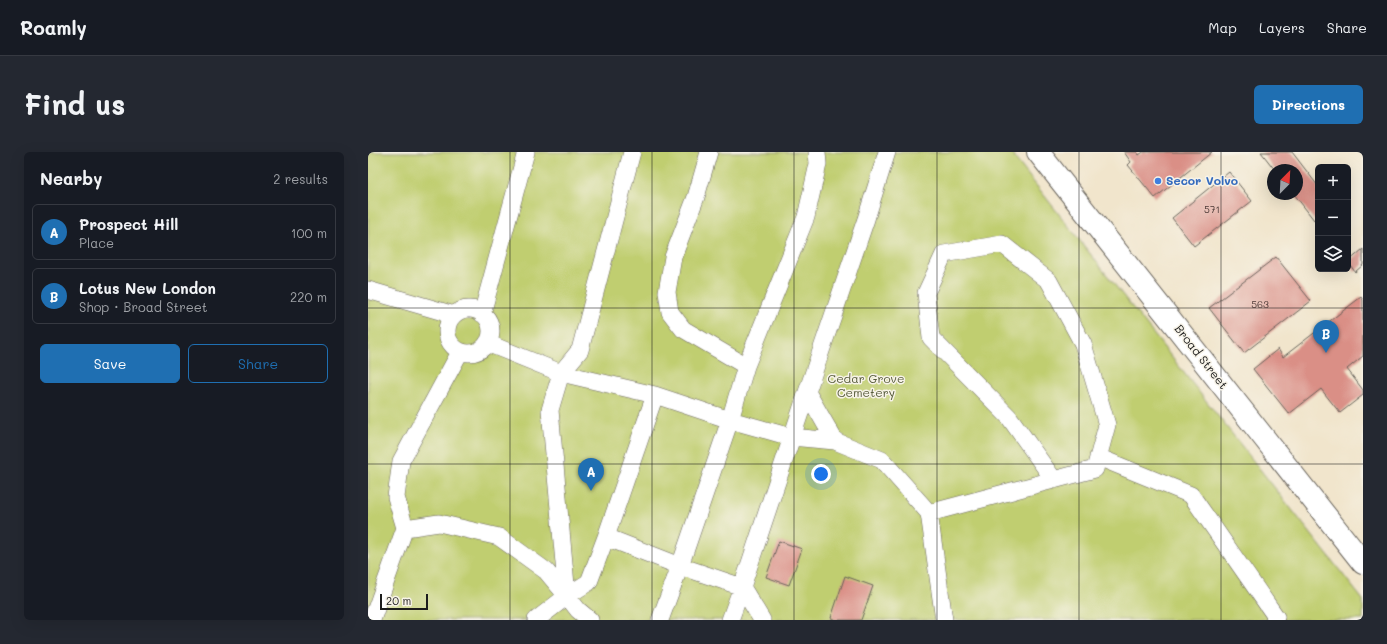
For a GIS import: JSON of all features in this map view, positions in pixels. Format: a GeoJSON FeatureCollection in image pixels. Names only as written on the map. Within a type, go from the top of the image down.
{"type":"FeatureCollection","features":[{"type":"Feature","properties":{"kind":"main road","name":"Broad Street"},"geometry":{"type":"LineString","coordinates":[[1038,152],[1363,562]]}},
{"type":"Feature","properties":{"kind":"lane"},"geometry":{"type":"LineString","coordinates":[[482,314],[526,152]]}},
{"type":"Feature","properties":{"kind":"lane"},"geometry":{"type":"LineString","coordinates":[[567,596],[550,410],[561,373],[580,350],[632,152]]}},
{"type":"Feature","properties":{"kind":"lane"},"geometry":{"type":"LineString","coordinates":[[709,152],[696,197],[673,257],[667,292],[670,312],[683,329],[746,366]]}},
{"type":"Feature","properties":{"kind":"lane"},"geometry":{"type":"LineString","coordinates":[[660,620],[730,420],[746,366],[806,217],[818,164],[817,152]]}},
{"type":"Feature","properties":{"kind":"lane"},"geometry":{"type":"LineString","coordinates":[[730,620],[866,219],[887,152]]}},
{"type":"Feature","properties":{"kind":"lane"},"geometry":{"type":"LineString","coordinates":[[929,513],[1054,480],[1095,469],[1107,425],[1083,344],[1049,281],[1002,244],[944,254],[926,293],[931,338],[1009,417],[1054,480]]}},
{"type":"Feature","properties":{"kind":"lane"},"geometry":{"type":"LineString","coordinates":[[368,290],[454,315]]}},
{"type":"Feature","properties":{"kind":"lane"},"geometry":{"type":"LineString","coordinates":[[468,310],[475,310],[482,314],[489,324],[491,331],[487,343],[478,351],[472,353],[460,352],[454,348],[449,342],[447,335],[447,328],[454,315],[460,311],[468,310]]}},
{"type":"Feature","properties":{"kind":"lane"},"geometry":{"type":"LineString","coordinates":[[487,343],[561,373],[655,395],[730,420],[792,437],[835,441],[882,460],[929,513],[944,620]]}},
{"type":"Feature","properties":{"kind":"lane"},"geometry":{"type":"LineString","coordinates":[[372,620],[405,528],[396,497],[401,461],[460,352]]}},
{"type":"Feature","properties":{"kind":"lane"},"geometry":{"type":"LineString","coordinates":[[807,392],[835,441]]}},
{"type":"Feature","properties":{"kind":"lane"},"geometry":{"type":"LineString","coordinates":[[536,620],[567,596],[589,582],[606,538],[655,395]]}},
{"type":"Feature","properties":{"kind":"lane"},"geometry":{"type":"LineString","coordinates":[[1098,457],[1191,495],[1276,617],[1274,620]]}},
{"type":"Feature","properties":{"kind":"lane"},"geometry":{"type":"LineString","coordinates":[[405,528],[438,523],[499,537],[546,570],[578,610],[590,620]]}},
{"type":"Feature","properties":{"kind":"lane"},"geometry":{"type":"LineString","coordinates":[[606,538],[680,566],[742,587],[762,620]]}},
{"type":"Feature","properties":{"kind":"green space","name":"Cedar Grove Cemetery"},"geometry":{"type":"Polygon","coordinates":[[[368,152],[1010,152],[1363,600],[1363,620],[368,620],[368,152]]]}},
{"type":"Feature","properties":{"kind":"building","name":"Secor Volvo"},"geometry":{"type":"Polygon","coordinates":[[[1124,152],[1137,152],[1139,155],[1143,152],[1212,152],[1155,198],[1128,165],[1131,162],[1124,152]]]}},
{"type":"Feature","properties":{"kind":"building"},"geometry":{"type":"Polygon","coordinates":[[[1261,152],[1292,152],[1301,164],[1270,164],[1261,152]]]}},
{"type":"Feature","properties":{"kind":"building"},"geometry":{"type":"Polygon","coordinates":[[[1303,166],[1315,182],[1314,220],[1299,200],[1303,200],[1303,166]]]}},
{"type":"Feature","properties":{"kind":"building"},"geometry":{"type":"Polygon","coordinates":[[[1229,172],[1252,201],[1194,246],[1172,218],[1229,172]]]}},
{"type":"Feature","properties":{"kind":"building"},"geometry":{"type":"Polygon","coordinates":[[[1363,249],[1363,265],[1355,272],[1351,266],[1351,259],[1363,249]]]}},
{"type":"Feature","properties":{"kind":"building"},"geometry":{"type":"Polygon","coordinates":[[[1276,257],[1311,301],[1244,353],[1209,308],[1276,257]]]}},
{"type":"Feature","properties":{"kind":"building"},"geometry":{"type":"Polygon","coordinates":[[[1361,297],[1363,300],[1363,356],[1347,369],[1363,390],[1363,395],[1340,413],[1321,389],[1289,414],[1253,369],[1278,349],[1283,357],[1361,297]]]}},
{"type":"Feature","properties":{"kind":"building"},"geometry":{"type":"Polygon","coordinates":[[[779,541],[802,549],[789,585],[766,577],[779,541]]]}},
{"type":"Feature","properties":{"kind":"building"},"geometry":{"type":"Polygon","coordinates":[[[845,576],[873,586],[861,620],[836,620],[831,618],[845,576]]]}},
{"type":"Feature","properties":{"kind":"place","name":"Secor Volvo"},"geometry":{"type":"Point","coordinates":[1158,181]}},
{"type":"Feature","properties":{"kind":"place","name":"Lotus New London"},"geometry":{"type":"Point","coordinates":[1326,353]}},
{"type":"Feature","properties":{"kind":"place","name":"Prospect Hill"},"geometry":{"type":"Point","coordinates":[591,491]}}]}
